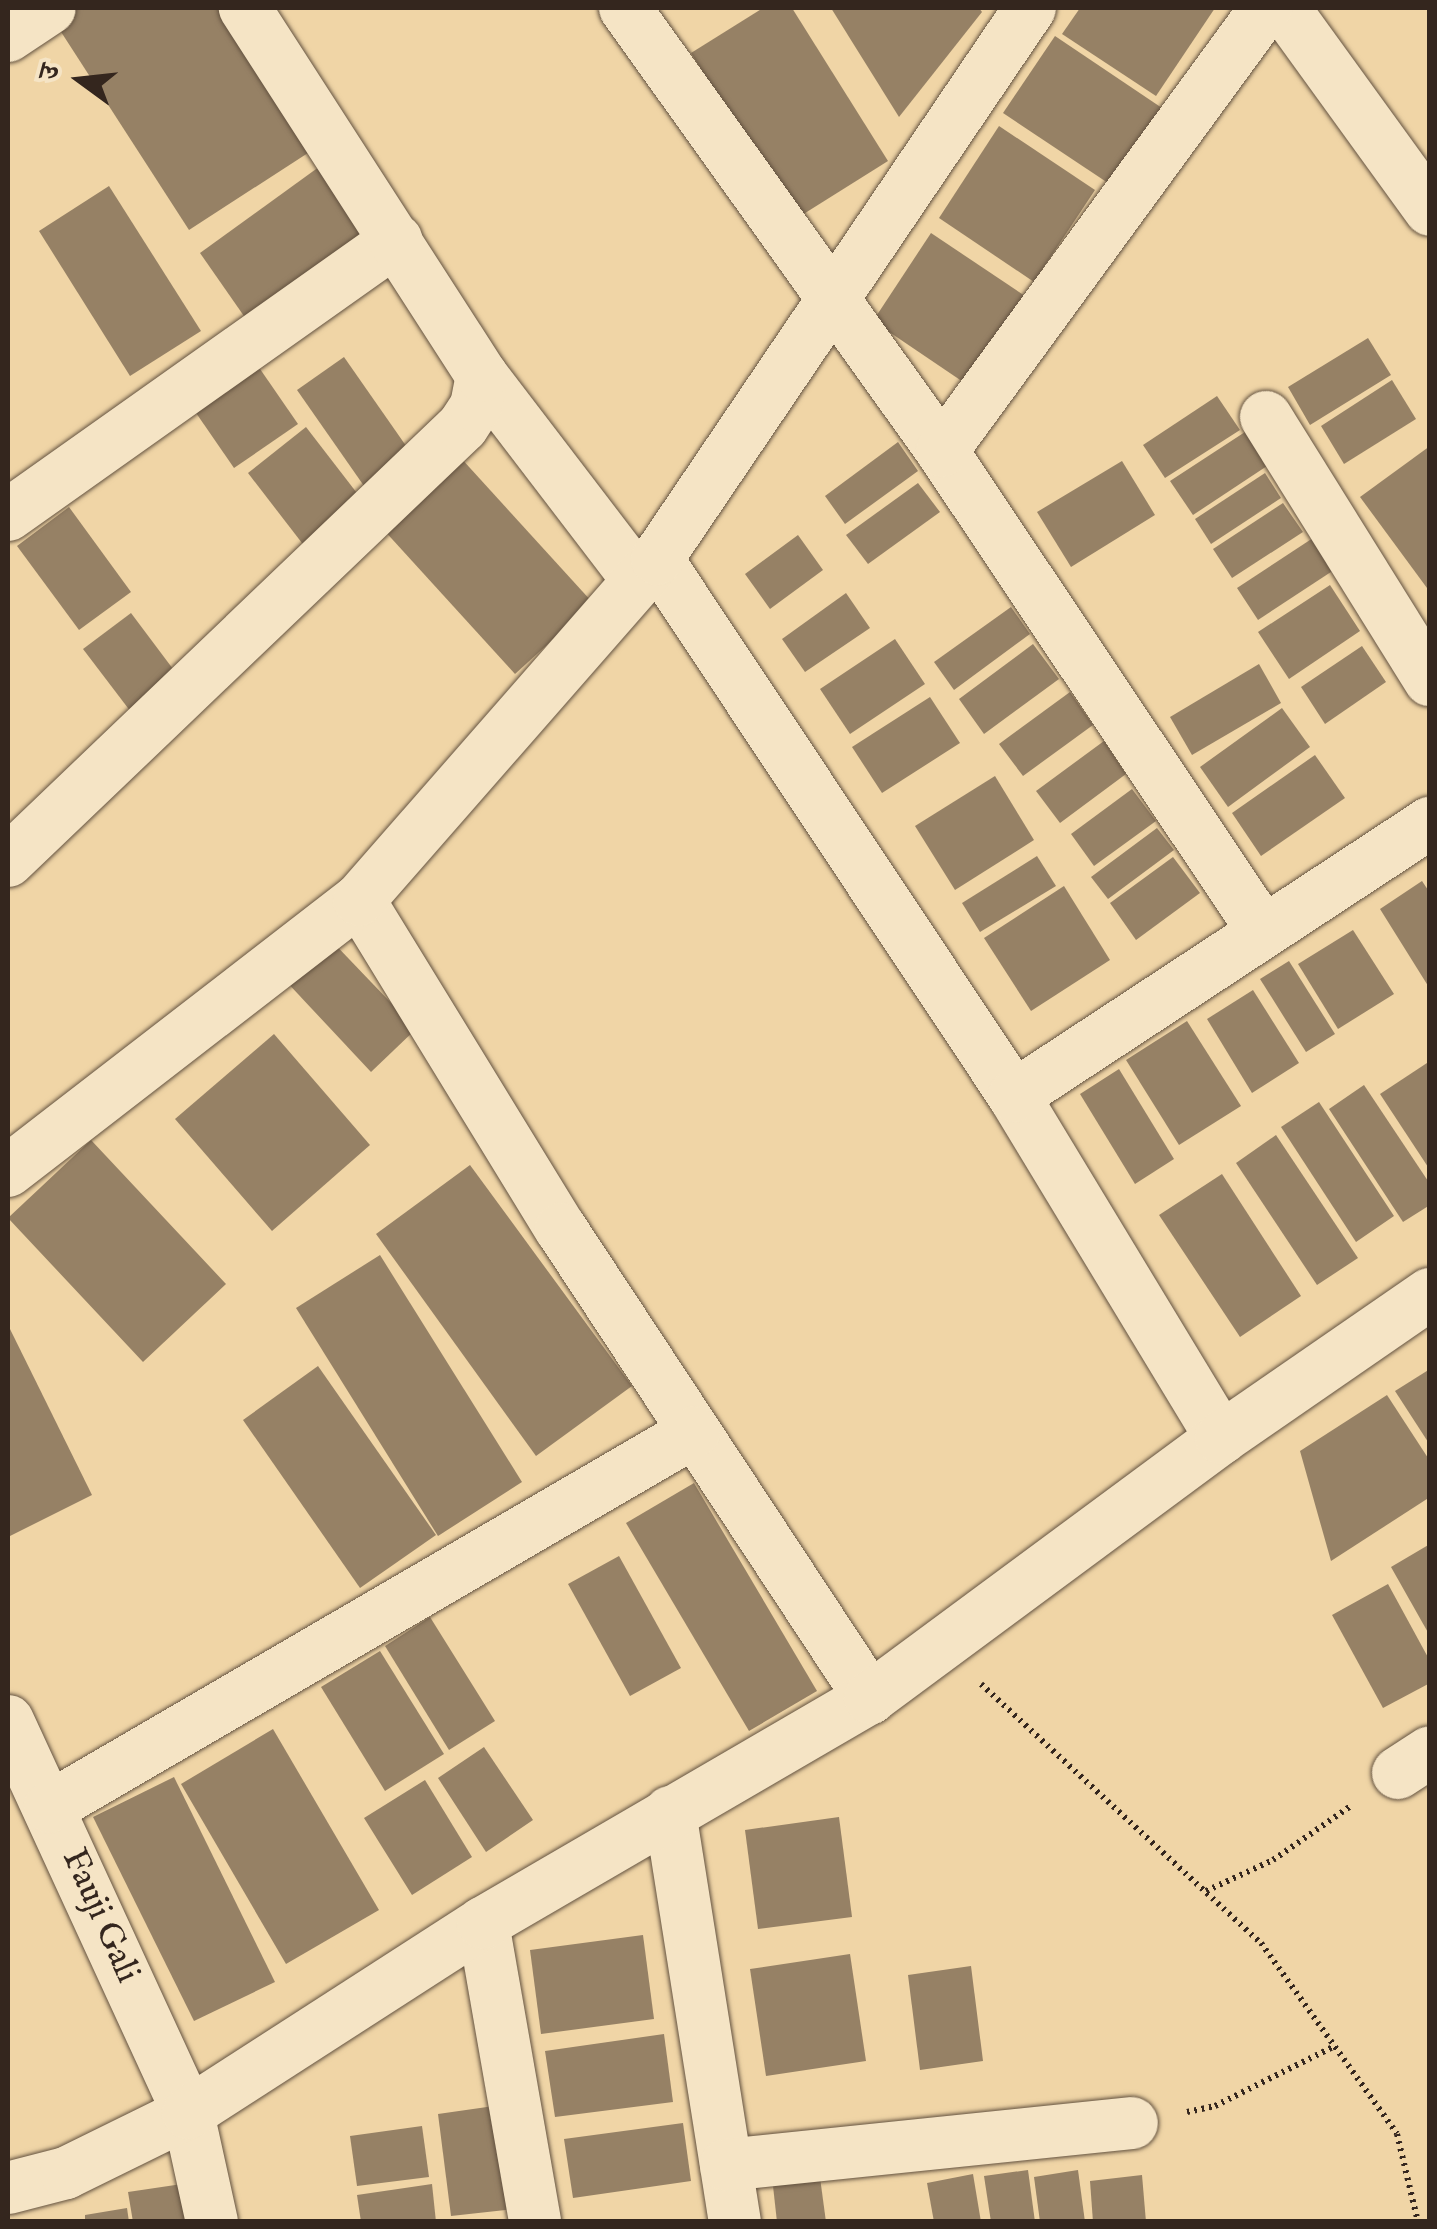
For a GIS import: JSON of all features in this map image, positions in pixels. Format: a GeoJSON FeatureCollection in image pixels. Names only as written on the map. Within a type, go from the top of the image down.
{"type":"FeatureCollection","features":[{"type":"Feature","properties":{"kind":"street"},"geometry":{"type":"LineString","coordinates":[[8,36],[50,8]]}},
{"type":"Feature","properties":{"kind":"street"},"geometry":{"type":"LineString","coordinates":[[245,8],[482,376],[648,570],[1014,1096],[1222,1438]]}},
{"type":"Feature","properties":{"kind":"street"},"geometry":{"type":"LineString","coordinates":[[625,8],[942,451],[1263,931]]}},
{"type":"Feature","properties":{"kind":"street"},"geometry":{"type":"LineString","coordinates":[[942,451],[1266,8]]}},
{"type":"Feature","properties":{"kind":"street"},"geometry":{"type":"LineString","coordinates":[[1284,8],[1430,210]]}},
{"type":"Feature","properties":{"kind":"street"},"geometry":{"type":"LineString","coordinates":[[8,1171],[359,900],[648,570],[1015,15]]}},
{"type":"Feature","properties":{"kind":"street"},"geometry":{"type":"LineString","coordinates":[[8,515],[397,240]]}},
{"type":"Feature","properties":{"kind":"street"},"geometry":{"type":"LineString","coordinates":[[8,861],[463,426],[482,376]]}},
{"type":"Feature","properties":{"kind":"street"},"geometry":{"type":"LineString","coordinates":[[1266,418],[1430,680]]}},
{"type":"Feature","properties":{"kind":"street"},"geometry":{"type":"LineString","coordinates":[[1014,1096],[1430,823]]}},
{"type":"Feature","properties":{"kind":"street"},"geometry":{"type":"LineString","coordinates":[[359,900],[560,1229],[870,1698]]}},
{"type":"Feature","properties":{"kind":"street"},"geometry":{"type":"LineString","coordinates":[[8,2188],[66,2173],[188,2112],[483,1922],[870,1698],[1222,1438],[1430,1294]]}},
{"type":"Feature","properties":{"kind":"street"},"geometry":{"type":"LineString","coordinates":[[50,1806],[694,1432]]}},
{"type":"Feature","properties":{"kind":"street","name":"Fauji Gali"},"geometry":{"type":"LineString","coordinates":[[8,1721],[188,2112],[212,2222]]}},
{"type":"Feature","properties":{"kind":"street"},"geometry":{"type":"LineString","coordinates":[[670,1812],[735,2222]]}},
{"type":"Feature","properties":{"kind":"street"},"geometry":{"type":"LineString","coordinates":[[483,1922],[536,2222]]}},
{"type":"Feature","properties":{"kind":"street"},"geometry":{"type":"LineString","coordinates":[[726,2165],[1132,2124]]}},
{"type":"Feature","properties":{"kind":"path"},"geometry":{"type":"LineString","coordinates":[[940,1646],[1262,1943],[1397,2134],[1418,2222]]}},
{"type":"Feature","properties":{"kind":"path"},"geometry":{"type":"LineString","coordinates":[[1206,1891],[1273,1860],[1414,1762]]}},
{"type":"Feature","properties":{"kind":"path"},"geometry":{"type":"LineString","coordinates":[[1132,2124],[1215,2106],[1336,2046]]}},
{"type":"Feature","properties":{"kind":"building"},"geometry":{"type":"Polygon","coordinates":[[[75,8],[242,8],[328,140],[189,230],[54,21],[75,8]]]}},
{"type":"Feature","properties":{"kind":"building"},"geometry":{"type":"Polygon","coordinates":[[[763,8],[792,8],[888,161],[794,220],[691,53],[763,8]]]}},
{"type":"Feature","properties":{"kind":"building"},"geometry":{"type":"Polygon","coordinates":[[[831,8],[979,8],[982,12],[899,117],[831,8]]]}},
{"type":"Feature","properties":{"kind":"building"},"geometry":{"type":"Polygon","coordinates":[[[1080,8],[1215,8],[1156,96],[1062,34],[1080,8]]]}},
{"type":"Feature","properties":{"kind":"building"},"geometry":{"type":"Polygon","coordinates":[[[1055,36],[1162,108],[1111,185],[1003,113],[1055,36]]]}},
{"type":"Feature","properties":{"kind":"building"},"geometry":{"type":"Polygon","coordinates":[[[999,126],[1095,190],[1034,282],[939,218],[999,126]]]}},
{"type":"Feature","properties":{"kind":"building"},"geometry":{"type":"Polygon","coordinates":[[[323,164],[377,239],[253,329],[200,253],[323,164]]]}},
{"type":"Feature","properties":{"kind":"building"},"geometry":{"type":"Polygon","coordinates":[[[109,186],[201,331],[130,376],[39,231],[109,186]]]}},
{"type":"Feature","properties":{"kind":"building"},"geometry":{"type":"Polygon","coordinates":[[[931,233],[1031,300],[972,388],[873,321],[931,233]]]}},
{"type":"Feature","properties":{"kind":"building"},"geometry":{"type":"Polygon","coordinates":[[[1368,338],[1391,375],[1310,425],[1288,387],[1368,338]]]}},
{"type":"Feature","properties":{"kind":"building"},"geometry":{"type":"Polygon","coordinates":[[[344,357],[418,463],[371,496],[297,390],[344,357]]]}},
{"type":"Feature","properties":{"kind":"building"},"geometry":{"type":"Polygon","coordinates":[[[258,366],[298,424],[234,468],[194,410],[258,366]]]}},
{"type":"Feature","properties":{"kind":"building"},"geometry":{"type":"Polygon","coordinates":[[[1392,380],[1416,419],[1344,464],[1321,426],[1392,380]]]}},
{"type":"Feature","properties":{"kind":"building"},"geometry":{"type":"Polygon","coordinates":[[[1217,396],[1240,430],[1165,478],[1143,445],[1217,396]]]}},
{"type":"Feature","properties":{"kind":"building"},"geometry":{"type":"Polygon","coordinates":[[[306,427],[370,510],[312,556],[248,473],[306,427]]]}},
{"type":"Feature","properties":{"kind":"building"},"geometry":{"type":"Polygon","coordinates":[[[1245,432],[1267,466],[1193,515],[1170,481],[1245,432]]]}},
{"type":"Feature","properties":{"kind":"building"},"geometry":{"type":"Polygon","coordinates":[[[898,442],[918,471],[845,524],[825,496],[898,442]]]}},
{"type":"Feature","properties":{"kind":"building"},"geometry":{"type":"Polygon","coordinates":[[[1430,446],[1430,586],[1427,588],[1360,497],[1430,446]]]}},
{"type":"Feature","properties":{"kind":"building"},"geometry":{"type":"Polygon","coordinates":[[[460,457],[593,603],[515,674],[382,528],[460,457]]]}},
{"type":"Feature","properties":{"kind":"building"},"geometry":{"type":"Polygon","coordinates":[[[1122,461],[1155,515],[1071,567],[1037,512],[1122,461]]]}},
{"type":"Feature","properties":{"kind":"building"},"geometry":{"type":"Polygon","coordinates":[[[1265,473],[1281,498],[1211,544],[1195,519],[1265,473]]]}},
{"type":"Feature","properties":{"kind":"building"},"geometry":{"type":"Polygon","coordinates":[[[918,483],[940,512],[868,564],[846,535],[918,483]]]}},
{"type":"Feature","properties":{"kind":"building"},"geometry":{"type":"Polygon","coordinates":[[[1283,503],[1303,532],[1232,578],[1213,549],[1283,503]]]}},
{"type":"Feature","properties":{"kind":"building"},"geometry":{"type":"Polygon","coordinates":[[[69,507],[131,592],[79,630],[17,546],[69,507]]]}},
{"type":"Feature","properties":{"kind":"building"},"geometry":{"type":"Polygon","coordinates":[[[798,535],[823,570],[770,609],[745,574],[798,535]]]}},
{"type":"Feature","properties":{"kind":"building"},"geometry":{"type":"Polygon","coordinates":[[[1313,538],[1334,570],[1258,620],[1237,588],[1313,538]]]}},
{"type":"Feature","properties":{"kind":"building"},"geometry":{"type":"Polygon","coordinates":[[[1330,585],[1360,631],[1289,679],[1258,632],[1330,585]]]}},
{"type":"Feature","properties":{"kind":"building"},"geometry":{"type":"Polygon","coordinates":[[[846,593],[870,628],[805,672],[782,639],[846,593]]]}},
{"type":"Feature","properties":{"kind":"building"},"geometry":{"type":"Polygon","coordinates":[[[1011,607],[1030,634],[954,690],[934,662],[1011,607]]]}},
{"type":"Feature","properties":{"kind":"building"},"geometry":{"type":"Polygon","coordinates":[[[131,613],[182,681],[134,716],[83,649],[131,613]]]}},
{"type":"Feature","properties":{"kind":"building"},"geometry":{"type":"Polygon","coordinates":[[[895,639],[925,684],[850,734],[820,689],[895,639]]]}},
{"type":"Feature","properties":{"kind":"building"},"geometry":{"type":"Polygon","coordinates":[[[1033,644],[1059,679],[984,734],[959,699],[1033,644]]]}},
{"type":"Feature","properties":{"kind":"building"},"geometry":{"type":"Polygon","coordinates":[[[1362,646],[1386,682],[1325,724],[1301,687],[1362,646]]]}},
{"type":"Feature","properties":{"kind":"building"},"geometry":{"type":"Polygon","coordinates":[[[1259,664],[1281,703],[1192,755],[1170,717],[1259,664]]]}},
{"type":"Feature","properties":{"kind":"building"},"geometry":{"type":"Polygon","coordinates":[[[1070,692],[1093,725],[1023,776],[999,744],[1070,692]]]}},
{"type":"Feature","properties":{"kind":"building"},"geometry":{"type":"Polygon","coordinates":[[[930,697],[960,743],[882,793],[852,747],[930,697]]]}},
{"type":"Feature","properties":{"kind":"building"},"geometry":{"type":"Polygon","coordinates":[[[1282,708],[1310,747],[1228,807],[1200,767],[1282,708]]]}},
{"type":"Feature","properties":{"kind":"building"},"geometry":{"type":"Polygon","coordinates":[[[1104,741],[1126,774],[1060,823],[1036,791],[1104,741]]]}},
{"type":"Feature","properties":{"kind":"building"},"geometry":{"type":"Polygon","coordinates":[[[1315,755],[1345,798],[1261,856],[1232,813],[1315,755]]]}},
{"type":"Feature","properties":{"kind":"building"},"geometry":{"type":"Polygon","coordinates":[[[995,776],[1034,840],[955,890],[915,826],[995,776]]]}},
{"type":"Feature","properties":{"kind":"building"},"geometry":{"type":"Polygon","coordinates":[[[1132,789],[1156,821],[1094,866],[1071,834],[1132,789]]]}},
{"type":"Feature","properties":{"kind":"building"},"geometry":{"type":"Polygon","coordinates":[[[1157,828],[1174,850],[1108,899],[1091,877],[1157,828]]]}},
{"type":"Feature","properties":{"kind":"building"},"geometry":{"type":"Polygon","coordinates":[[[1037,856],[1056,886],[980,932],[962,903],[1037,856]]]}},
{"type":"Feature","properties":{"kind":"building"},"geometry":{"type":"Polygon","coordinates":[[[1173,857],[1200,893],[1136,940],[1110,903],[1173,857]]]}},
{"type":"Feature","properties":{"kind":"building"},"geometry":{"type":"Polygon","coordinates":[[[1422,881],[1430,893],[1430,989],[1380,909],[1422,881]]]}},
{"type":"Feature","properties":{"kind":"building"},"geometry":{"type":"Polygon","coordinates":[[[1064,886],[1110,960],[1031,1011],[984,938],[1064,886]]]}},
{"type":"Feature","properties":{"kind":"building"},"geometry":{"type":"Polygon","coordinates":[[[1353,930],[1394,994],[1338,1029],[1298,964],[1353,930]]]}},
{"type":"Feature","properties":{"kind":"building"},"geometry":{"type":"Polygon","coordinates":[[[327,936],[416,1029],[371,1072],[283,978],[327,936]]]}},
{"type":"Feature","properties":{"kind":"building"},"geometry":{"type":"Polygon","coordinates":[[[1289,961],[1335,1034],[1306,1052],[1260,979],[1289,961]]]}},
{"type":"Feature","properties":{"kind":"building"},"geometry":{"type":"Polygon","coordinates":[[[1253,990],[1299,1063],[1252,1093],[1207,1019],[1253,990]]]}},
{"type":"Feature","properties":{"kind":"building"},"geometry":{"type":"Polygon","coordinates":[[[1187,1021],[1241,1106],[1179,1145],[1126,1060],[1187,1021]]]}},
{"type":"Feature","properties":{"kind":"building"},"geometry":{"type":"Polygon","coordinates":[[[274,1034],[370,1145],[272,1231],[175,1119],[274,1034]]]}},
{"type":"Feature","properties":{"kind":"building"},"geometry":{"type":"Polygon","coordinates":[[[1430,1061],[1430,1170],[1380,1094],[1430,1061]]]}},
{"type":"Feature","properties":{"kind":"building"},"geometry":{"type":"Polygon","coordinates":[[[1119,1069],[1174,1159],[1135,1184],[1080,1094],[1119,1069]]]}},
{"type":"Feature","properties":{"kind":"building"},"geometry":{"type":"Polygon","coordinates":[[[1364,1085],[1430,1184],[1430,1205],[1403,1222],[1329,1109],[1364,1085]]]}},
{"type":"Feature","properties":{"kind":"building"},"geometry":{"type":"Polygon","coordinates":[[[1319,1102],[1394,1216],[1356,1242],[1281,1127],[1319,1102]]]}},
{"type":"Feature","properties":{"kind":"building"},"geometry":{"type":"Polygon","coordinates":[[[1276,1135],[1358,1258],[1317,1285],[1236,1163],[1276,1135]]]}},
{"type":"Feature","properties":{"kind":"building"},"geometry":{"type":"Polygon","coordinates":[[[91,1140],[226,1284],[143,1362],[8,1218],[91,1140]]]}},
{"type":"Feature","properties":{"kind":"building"},"geometry":{"type":"Polygon","coordinates":[[[470,1165],[632,1386],[536,1456],[376,1234],[470,1165]]]}},
{"type":"Feature","properties":{"kind":"building"},"geometry":{"type":"Polygon","coordinates":[[[1222,1174],[1301,1296],[1240,1337],[1159,1215],[1222,1174]]]}},
{"type":"Feature","properties":{"kind":"building"},"geometry":{"type":"Polygon","coordinates":[[[380,1255],[522,1482],[438,1536],[296,1308],[380,1255]]]}},
{"type":"Feature","properties":{"kind":"building"},"geometry":{"type":"Polygon","coordinates":[[[8,1325],[92,1495],[8,1537],[8,1325]]]}},
{"type":"Feature","properties":{"kind":"building"},"geometry":{"type":"Polygon","coordinates":[[[318,1366],[436,1535],[360,1588],[243,1420],[318,1366]]]}},
{"type":"Feature","properties":{"kind":"building"},"geometry":{"type":"Polygon","coordinates":[[[1430,1369],[1430,1445],[1395,1391],[1430,1369]]]}},
{"type":"Feature","properties":{"kind":"building"},"geometry":{"type":"Polygon","coordinates":[[[1387,1395],[1430,1461],[1430,1497],[1331,1561],[1300,1451],[1387,1395]]]}},
{"type":"Feature","properties":{"kind":"building"},"geometry":{"type":"Polygon","coordinates":[[[694,1483],[817,1691],[749,1731],[626,1523],[694,1483]]]}},
{"type":"Feature","properties":{"kind":"building"},"geometry":{"type":"Polygon","coordinates":[[[1430,1544],[1430,1636],[1391,1567],[1430,1544]]]}},
{"type":"Feature","properties":{"kind":"building"},"geometry":{"type":"Polygon","coordinates":[[[619,1556],[681,1668],[630,1696],[568,1584],[619,1556]]]}},
{"type":"Feature","properties":{"kind":"building"},"geometry":{"type":"Polygon","coordinates":[[[1388,1584],[1430,1661],[1430,1683],[1383,1708],[1332,1615],[1388,1584]]]}},
{"type":"Feature","properties":{"kind":"building"},"geometry":{"type":"Polygon","coordinates":[[[430,1617],[495,1721],[449,1750],[385,1646],[430,1617]]]}},
{"type":"Feature","properties":{"kind":"building"},"geometry":{"type":"Polygon","coordinates":[[[380,1651],[444,1754],[385,1791],[321,1687],[380,1651]]]}},
{"type":"Feature","properties":{"kind":"building"},"geometry":{"type":"Polygon","coordinates":[[[273,1729],[379,1910],[286,1964],[181,1784],[273,1729]]]}},
{"type":"Feature","properties":{"kind":"building"},"geometry":{"type":"Polygon","coordinates":[[[484,1747],[533,1820],[486,1852],[438,1778],[484,1747]]]}},
{"type":"Feature","properties":{"kind":"building"},"geometry":{"type":"Polygon","coordinates":[[[174,1777],[275,1982],[194,2021],[93,1817],[174,1777]]]}},
{"type":"Feature","properties":{"kind":"building"},"geometry":{"type":"Polygon","coordinates":[[[425,1780],[472,1857],[412,1895],[364,1818],[425,1780]]]}},
{"type":"Feature","properties":{"kind":"building"},"geometry":{"type":"Polygon","coordinates":[[[839,1817],[852,1917],[758,1929],[745,1830],[839,1817]]]}},
{"type":"Feature","properties":{"kind":"building"},"geometry":{"type":"Polygon","coordinates":[[[643,1935],[654,2019],[541,2034],[530,1950],[643,1935]]]}},
{"type":"Feature","properties":{"kind":"building"},"geometry":{"type":"Polygon","coordinates":[[[850,1954],[866,2061],[766,2076],[750,1969],[850,1954]]]}},
{"type":"Feature","properties":{"kind":"building"},"geometry":{"type":"Polygon","coordinates":[[[971,1966],[983,2061],[920,2070],[908,1975],[971,1966]]]}},
{"type":"Feature","properties":{"kind":"building"},"geometry":{"type":"Polygon","coordinates":[[[664,2034],[673,2102],[555,2117],[545,2051],[664,2034]]]}},
{"type":"Feature","properties":{"kind":"building"},"geometry":{"type":"Polygon","coordinates":[[[501,2105],[515,2209],[451,2216],[438,2114],[501,2105]]]}},
{"type":"Feature","properties":{"kind":"building"},"geometry":{"type":"Polygon","coordinates":[[[683,2123],[691,2181],[573,2198],[564,2139],[683,2123]]]}},
{"type":"Feature","properties":{"kind":"building"},"geometry":{"type":"Polygon","coordinates":[[[422,2126],[429,2177],[357,2186],[350,2136],[422,2126]]]}},
{"type":"Feature","properties":{"kind":"building"},"geometry":{"type":"Polygon","coordinates":[[[819,2170],[826,2222],[777,2222],[772,2177],[819,2170]]]}},
{"type":"Feature","properties":{"kind":"building"},"geometry":{"type":"Polygon","coordinates":[[[1028,2170],[1035,2222],[991,2222],[984,2176],[1028,2170]]]}},
{"type":"Feature","properties":{"kind":"building"},"geometry":{"type":"Polygon","coordinates":[[[1078,2170],[1085,2222],[1040,2222],[1034,2177],[1078,2170]]]}},
{"type":"Feature","properties":{"kind":"building"},"geometry":{"type":"Polygon","coordinates":[[[973,2174],[981,2222],[934,2222],[927,2183],[973,2174]]]}},
{"type":"Feature","properties":{"kind":"building"},"geometry":{"type":"Polygon","coordinates":[[[1142,2175],[1146,2222],[1093,2222],[1090,2181],[1142,2175]]]}},
{"type":"Feature","properties":{"kind":"building"},"geometry":{"type":"Polygon","coordinates":[[[182,2184],[187,2222],[133,2222],[128,2192],[182,2184]]]}},
{"type":"Feature","properties":{"kind":"building"},"geometry":{"type":"Polygon","coordinates":[[[432,2184],[436,2222],[361,2222],[357,2195],[432,2184]]]}},
{"type":"Feature","properties":{"kind":"building"},"geometry":{"type":"Polygon","coordinates":[[[127,2208],[129,2222],[85,2222],[85,2215],[127,2208]]]}}]}
